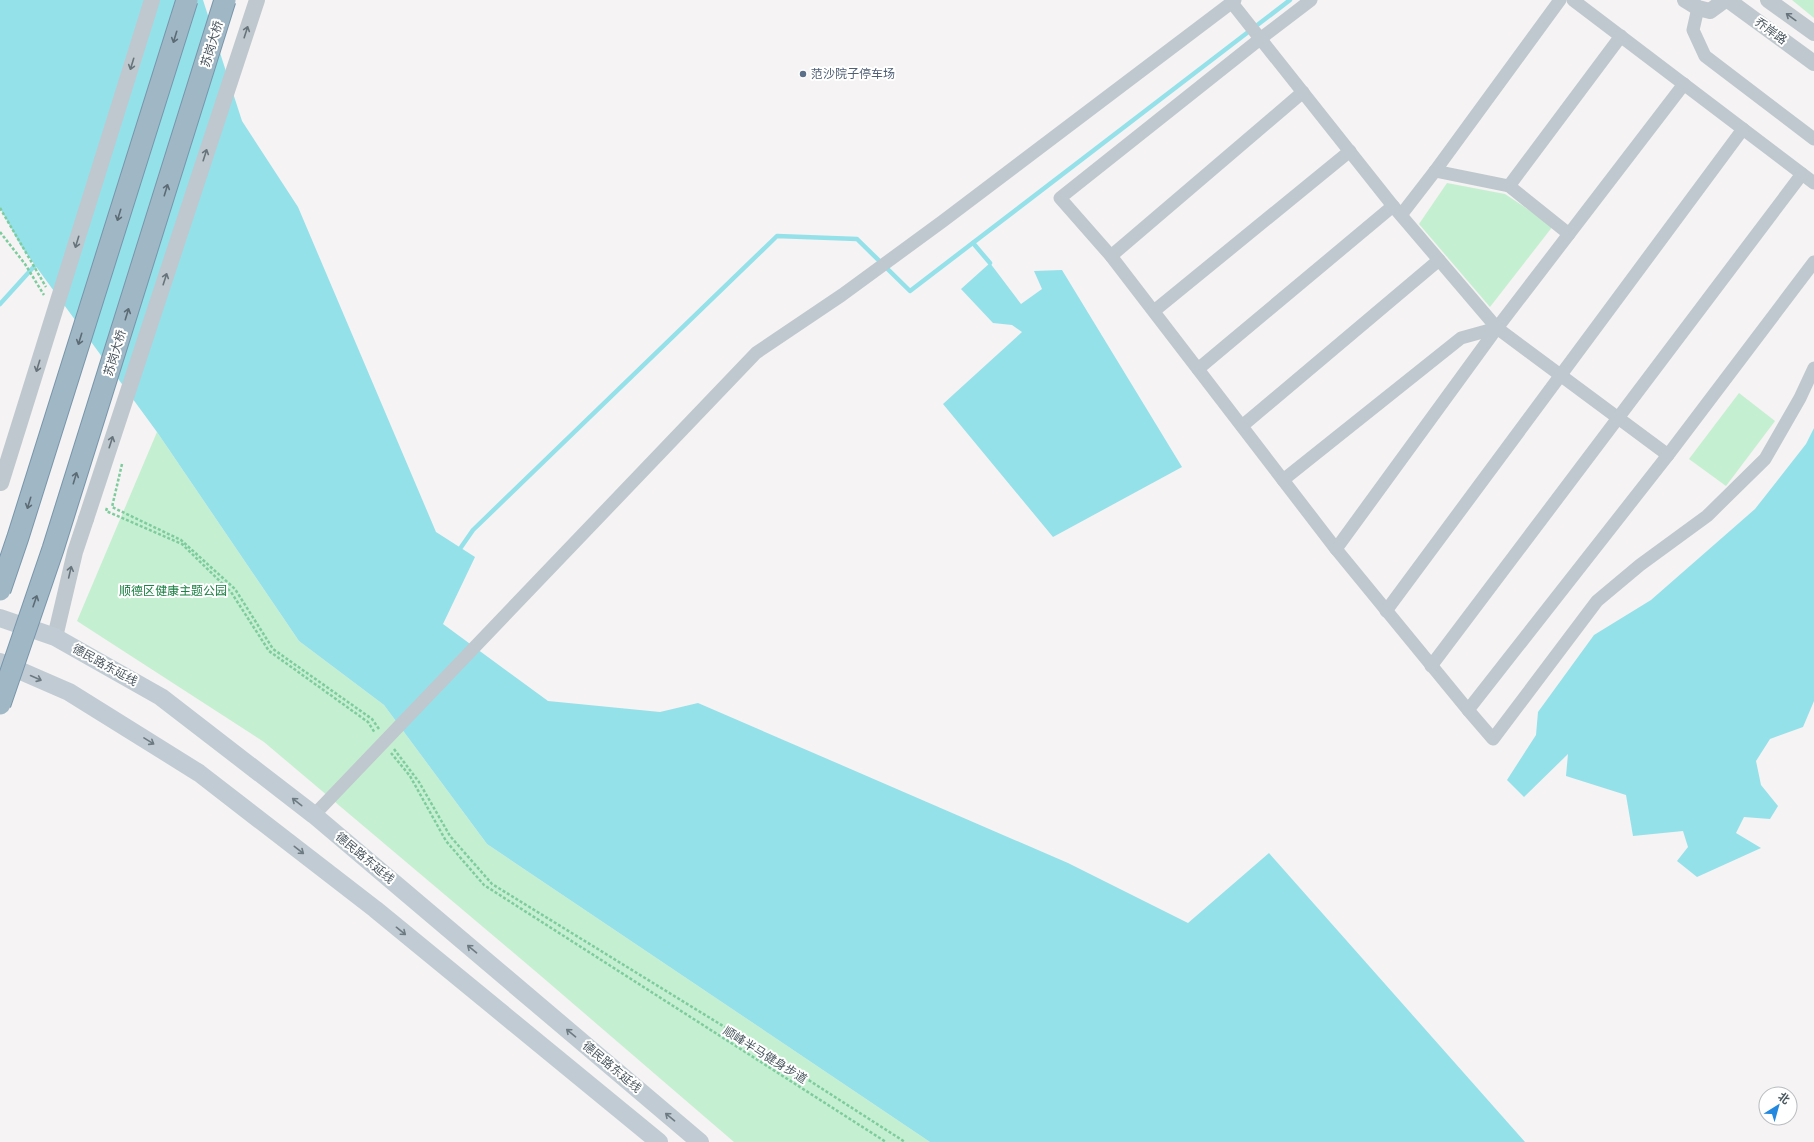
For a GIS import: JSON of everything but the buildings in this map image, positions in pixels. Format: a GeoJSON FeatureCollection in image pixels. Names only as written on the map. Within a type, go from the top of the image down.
{"type":"FeatureCollection","features":[{"type":"Feature","properties":{"kind":"highway"},"geometry":{"type":"LineString","coordinates":[[0,590],[187,0]]}},
{"type":"Feature","properties":{"kind":"highway","name":"苏岗大桥"},"geometry":{"type":"LineString","coordinates":[[0,704],[53,549],[226,0]]}},
{"type":"Feature","properties":{"kind":"main road","name":"德民路东延线"},"geometry":{"type":"LineString","coordinates":[[0,618],[55,637],[161,697],[314,815],[700,1142]]}},
{"type":"Feature","properties":{"kind":"main road"},"geometry":{"type":"LineString","coordinates":[[0,662],[69,692],[199,773],[375,910],[659,1142]]}},
{"type":"Feature","properties":{"kind":"street"},"geometry":{"type":"LineString","coordinates":[[1,485],[152,0]]}},
{"type":"Feature","properties":{"kind":"street"},"geometry":{"type":"LineString","coordinates":[[55,637],[75,552],[257,0]]}},
{"type":"Feature","properties":{"kind":"street"},"geometry":{"type":"LineString","coordinates":[[1311,0],[1060,198],[1111,256],[1336,549],[1431,666],[1493,739],[1598,601],[1640,564],[1707,516],[1765,459],[1800,398],[1814,368]]}},
{"type":"Feature","properties":{"kind":"street"},"geometry":{"type":"LineString","coordinates":[[1198,369],[1397,210],[1435,171],[1560,0]]}},
{"type":"Feature","properties":{"kind":"street"},"geometry":{"type":"LineString","coordinates":[[1573,0],[1814,183]]}},
{"type":"Feature","properties":{"kind":"street"},"geometry":{"type":"LineString","coordinates":[[1726,0],[1710,10],[1691,4],[1693,30],[1705,56],[1814,139]]}},
{"type":"Feature","properties":{"kind":"street","name":"乔岸路"},"geometry":{"type":"LineString","coordinates":[[1726,0],[1814,63]]}},
{"type":"Feature","properties":{"kind":"street","name":"乔岸路"},"geometry":{"type":"LineString","coordinates":[[1768,0],[1814,33]]}},
{"type":"Feature","properties":{"kind":"street"},"geometry":{"type":"LineString","coordinates":[[314,815],[386,742],[549,568],[756,353],[842,295],[943,221],[1233,2],[1260,39],[1397,210],[1497,328],[1668,455]]}},
{"type":"Feature","properties":{"kind":"street"},"geometry":{"type":"LineString","coordinates":[[1509,186],[1621,36]]}},
{"type":"Feature","properties":{"kind":"street"},"geometry":{"type":"LineString","coordinates":[[1336,549],[1497,328],[1684,84]]}},
{"type":"Feature","properties":{"kind":"street"},"geometry":{"type":"LineString","coordinates":[[1111,256],[1303,92]]}},
{"type":"Feature","properties":{"kind":"street"},"geometry":{"type":"LineString","coordinates":[[1386,611],[1743,129]]}},
{"type":"Feature","properties":{"kind":"street"},"geometry":{"type":"LineString","coordinates":[[1154,312],[1350,151]]}},
{"type":"Feature","properties":{"kind":"street"},"geometry":{"type":"LineString","coordinates":[[1435,171],[1509,186],[1569,234]]}},
{"type":"Feature","properties":{"kind":"street"},"geometry":{"type":"LineString","coordinates":[[1431,666],[1802,174]]}},
{"type":"Feature","properties":{"kind":"street"},"geometry":{"type":"LineString","coordinates":[[1242,426],[1439,260]]}},
{"type":"Feature","properties":{"kind":"street"},"geometry":{"type":"LineString","coordinates":[[1468,710],[1668,455],[1814,262]]}},
{"type":"Feature","properties":{"kind":"street"},"geometry":{"type":"LineString","coordinates":[[1283,480],[1461,338],[1497,328]]}},
{"type":"Feature","properties":{"kind":"path"},"geometry":{"type":"LineString","coordinates":[[0,208],[47,288]]}},
{"type":"Feature","properties":{"kind":"path"},"geometry":{"type":"LineString","coordinates":[[0,232],[25,264],[47,300]]}},
{"type":"Feature","properties":{"kind":"path"},"geometry":{"type":"LineString","coordinates":[[112,488],[120,458]]}},
{"type":"Feature","properties":{"kind":"path"},"geometry":{"type":"LineString","coordinates":[[122,461],[112,507],[181,540],[235,589],[273,649],[372,719],[386,742]]}},
{"type":"Feature","properties":{"kind":"path"},"geometry":{"type":"LineString","coordinates":[[108,503],[106,511],[182,544],[231,592],[269,651],[368,722],[419,782],[450,836],[492,884],[747,1041],[905,1142]]}},
{"type":"Feature","properties":{"kind":"path","name":"顺峰半马健身步道"},"geometry":{"type":"LineString","coordinates":[[386,742],[410,776],[446,841],[484,885],[635,983],[886,1142]]}},
{"type":"Feature","properties":{"kind":"green space"},"geometry":{"type":"Polygon","coordinates":[[[1792,0],[1814,0],[1814,18],[1792,0]]]}},
{"type":"Feature","properties":{"kind":"green space"},"geometry":{"type":"Polygon","coordinates":[[[1447,183],[1505,194],[1553,226],[1490,307],[1419,224],[1447,183]]]}},
{"type":"Feature","properties":{"kind":"green space"},"geometry":{"type":"Polygon","coordinates":[[[1739,393],[1775,421],[1726,486],[1689,459],[1739,393]]]}},
{"type":"Feature","properties":{"kind":"green space","name":"顺德区健康主题公园"},"geometry":{"type":"Polygon","coordinates":[[[157,432],[299,641],[384,705],[487,844],[930,1142],[734,1142],[541,976],[264,742],[77,621],[157,432]]]}},
{"type":"Feature","properties":{"kind":"water"},"geometry":{"type":"Polygon","coordinates":[[[0,0],[203,0],[242,121],[298,207],[436,532],[475,557],[443,624],[548,701],[660,712],[698,703],[1068,863],[1188,923],[1269,853],[1525,1142],[930,1142],[487,844],[384,705],[299,641],[157,432],[21,246],[0,208],[0,0]]]}},
{"type":"Feature","properties":{"kind":"water"},"geometry":{"type":"Polygon","coordinates":[[[990,263],[1021,304],[1042,289],[1034,271],[1062,270],[1182,467],[1053,537],[943,404],[1022,332],[1012,325],[993,323],[961,289],[990,263]]]}},
{"type":"Feature","properties":{"kind":"water"},"geometry":{"type":"Polygon","coordinates":[[[1814,428],[1814,701],[1803,727],[1770,739],[1756,761],[1761,785],[1778,806],[1770,819],[1744,817],[1736,833],[1761,848],[1697,877],[1677,861],[1688,847],[1683,831],[1633,836],[1626,795],[1566,776],[1568,754],[1524,797],[1507,780],[1536,735],[1538,712],[1594,635],[1651,600],[1755,509],[1806,444],[1814,428]]]}},
{"type":"Feature","properties":{"kind":"waterway"},"geometry":{"type":"LineString","coordinates":[[457,553],[473,530],[777,236],[857,239],[910,291],[1290,0]]}},
{"type":"Feature","properties":{"kind":"waterway"},"geometry":{"type":"LineString","coordinates":[[973,243],[990,263]]}},
{"type":"Feature","properties":{"kind":"waterway"},"geometry":{"type":"LineString","coordinates":[[0,304],[39,261]]}},
{"type":"Feature","properties":{"kind":"place","name":"范沙院子停车场"},"geometry":{"type":"Point","coordinates":[803,74]}}]}
